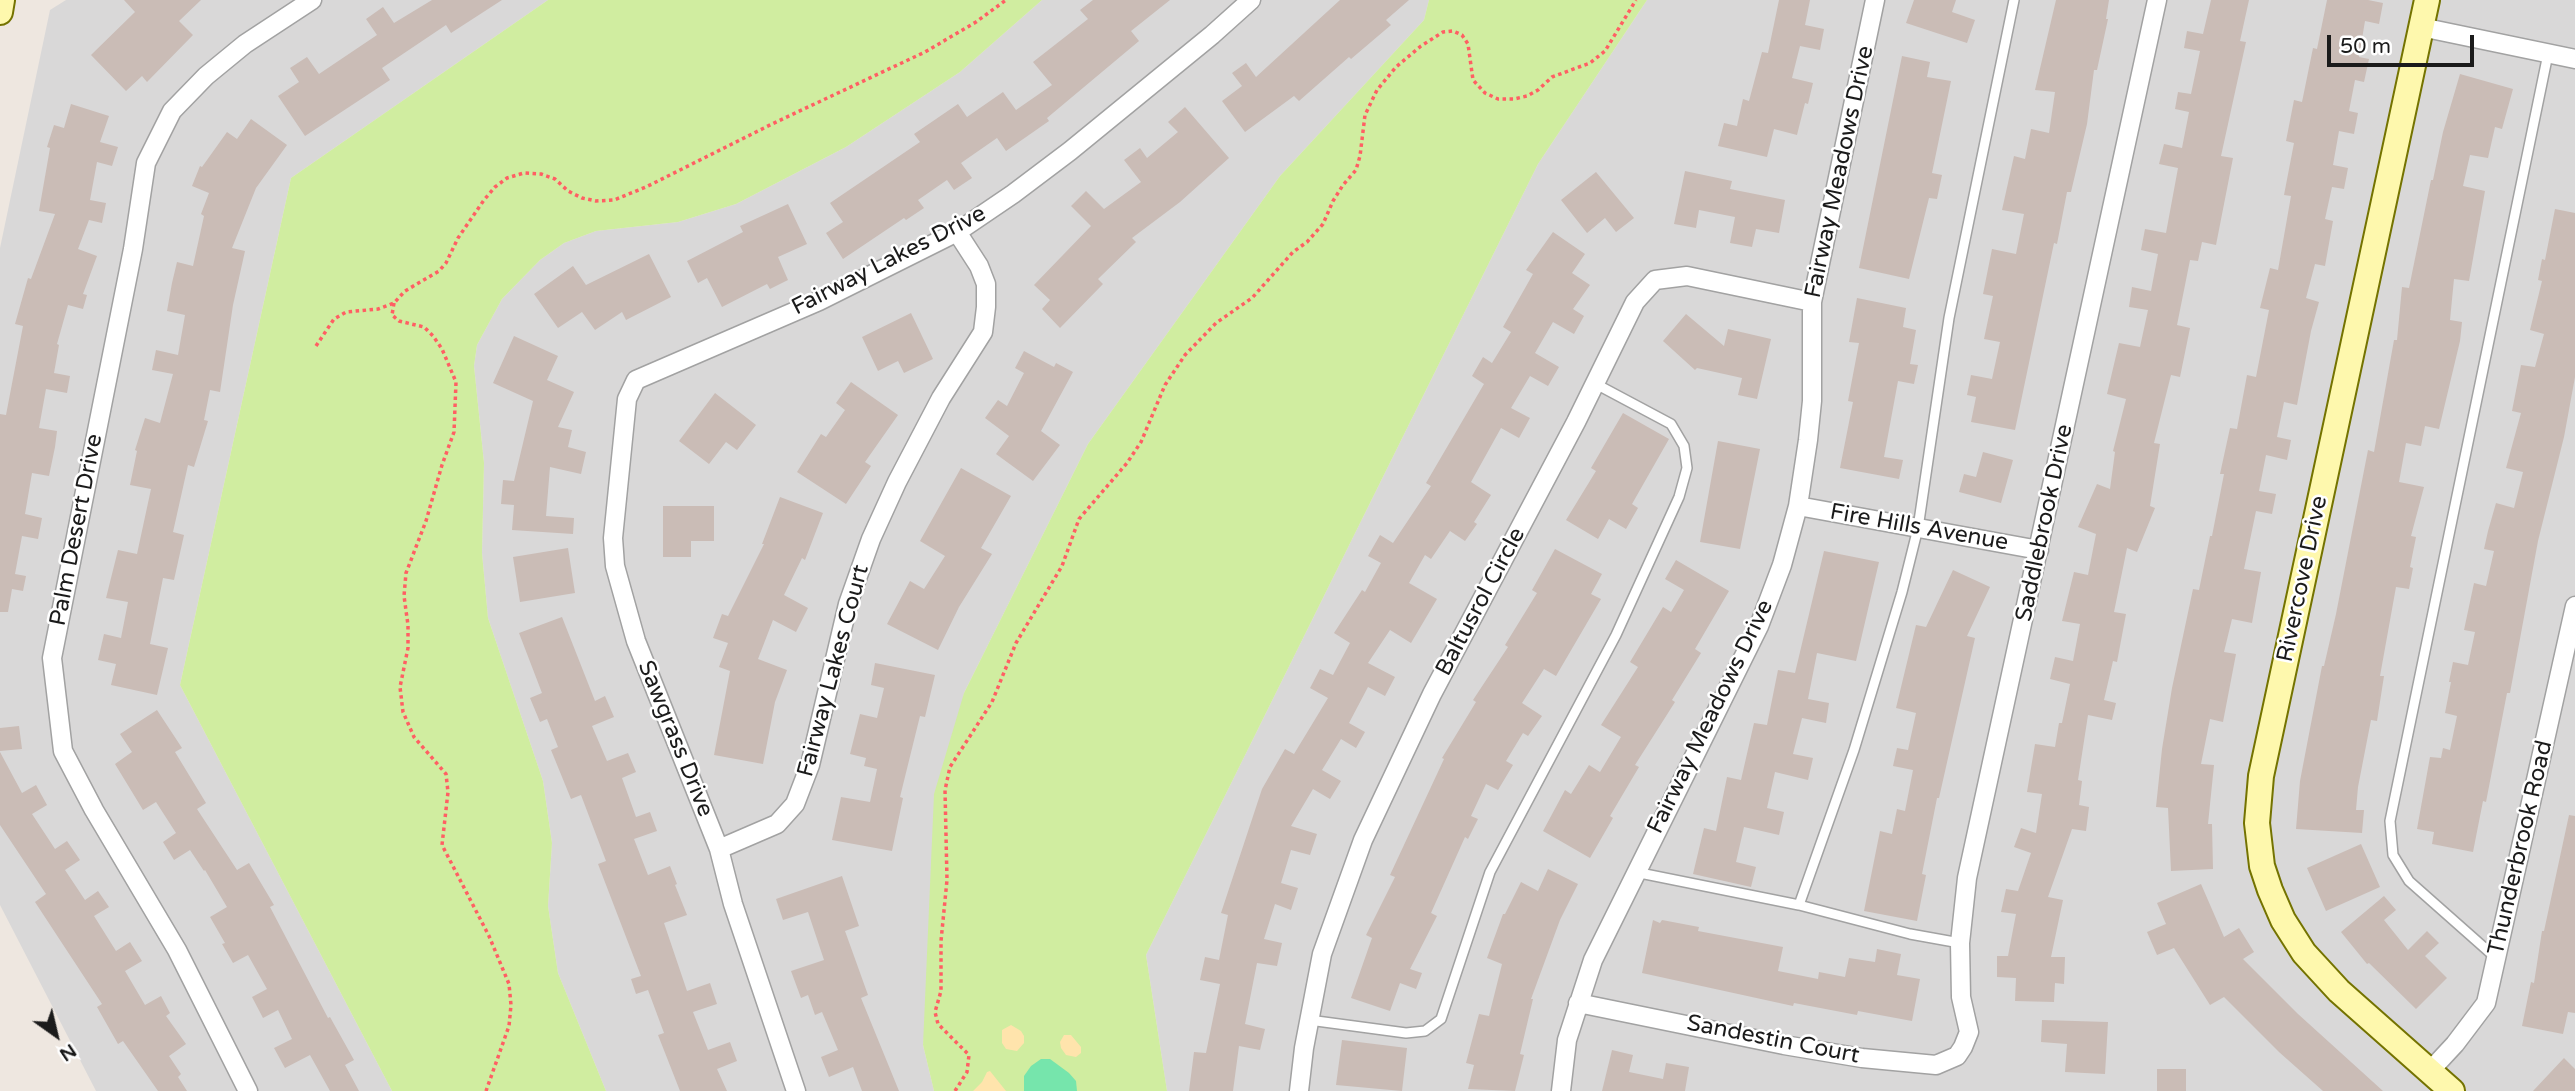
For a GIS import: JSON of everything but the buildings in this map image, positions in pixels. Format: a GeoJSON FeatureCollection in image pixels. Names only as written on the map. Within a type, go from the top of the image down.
{"type":"FeatureCollection","features":[{"type":"Feature","properties":{"kind":"street"},"geometry":{"type":"LineString","coordinates":[[0,12],[2,0]]}},
{"type":"Feature","properties":{"kind":"street","name":"Palm Desert Drive"},"geometry":{"type":"LineString","coordinates":[[247,1091],[177,950],[94,810],[63,751],[52,658],[132,249],[146,163],[172,111],[206,76],[245,44],[312,0]]}},
{"type":"Feature","properties":{"kind":"street","name":"Fairway Lakes Drive"},"geometry":{"type":"LineString","coordinates":[[636,380],[819,301],[957,232],[1070,151],[1251,0]]}},
{"type":"Feature","properties":{"kind":"street","name":"Fairway Meadows Drive"},"geometry":{"type":"LineString","coordinates":[[1561,1091],[1567,1040],[1593,960],[1759,626],[1782,565],[1798,506],[1812,401],[1812,302],[1875,0]]}},
{"type":"Feature","properties":{"kind":"street","name":"Saddlebrook Drive"},"geometry":{"type":"LineString","coordinates":[[1963,1047],[1969,1032],[1961,997],[1960,943],[1968,878],[2157,0]]}},
{"type":"Feature","properties":{"kind":"street","name":"Rivercove Drive"},"geometry":{"type":"LineString","coordinates":[[2427,0],[2261,776],[2257,823],[2262,866],[2270,890],[2283,920],[2304,953],[2339,991],[2452,1091]]}},
{"type":"Feature","properties":{"kind":"street"},"geometry":{"type":"LineString","coordinates":[[2421,27],[2575,59]]}},
{"type":"Feature","properties":{"kind":"street","name":"Fairway Lakes Court"},"geometry":{"type":"LineString","coordinates":[[719,849],[777,824],[795,804],[810,765],[848,604],[872,539],[897,482],[941,398],[983,332],[986,284],[979,266],[957,232]]}},
{"type":"Feature","properties":{"kind":"street","name":"Baltusrol Circle"},"geometry":{"type":"LineString","coordinates":[[1299,1091],[1308,1020],[1322,954],[1368,828],[1432,694],[1635,302],[1655,280],[1687,276],[1812,302]]}},
{"type":"Feature","properties":{"kind":"street","name":"Sawgrass Drive"},"geometry":{"type":"LineString","coordinates":[[636,380],[627,399],[613,538],[615,566],[636,640],[719,849],[733,904],[796,1091]]}},
{"type":"Feature","properties":{"kind":"street","name":"Fire Hills Avenue"},"geometry":{"type":"LineString","coordinates":[[1798,506],[2039,550]]}},
{"type":"Feature","properties":{"kind":"street","name":"Thunderbrook Road"},"geometry":{"type":"LineString","coordinates":[[2429,1072],[2455,1044],[2486,1003],[2575,606]]}},
{"type":"Feature","properties":{"kind":"street","name":"Sandestin Court"},"geometry":{"type":"LineString","coordinates":[[1578,1003],[1862,1058],[1936,1065],[1957,1056],[1963,1047]]}},
{"type":"Feature","properties":{"kind":"lane"},"geometry":{"type":"LineString","coordinates":[[1800,905],[1858,737],[1902,592],[1918,528],[1949,318],[2014,0]]}},
{"type":"Feature","properties":{"kind":"lane"},"geometry":{"type":"LineString","coordinates":[[2496,958],[2409,881],[2393,855],[2390,821],[2548,54]]}},
{"type":"Feature","properties":{"kind":"lane"},"geometry":{"type":"LineString","coordinates":[[1308,1020],[1406,1033],[1425,1031],[1441,1019],[1490,872],[1616,635],[1673,510],[1687,468],[1684,446],[1671,424],[1594,383]]}},
{"type":"Feature","properties":{"kind":"lane"},"geometry":{"type":"LineString","coordinates":[[1635,872],[1800,905],[1910,934],[1960,943]]}},
{"type":"Feature","properties":{"kind":"path"},"geometry":{"type":"LineString","coordinates":[[316,346],[334,319],[346,312],[378,309],[394,303],[405,291],[439,271],[484,200],[507,178],[524,173],[541,173],[555,179],[568,191],[582,198],[596,201],[614,200],[925,52],[976,22],[1006,0]]}},
{"type":"Feature","properties":{"kind":"path"},"geometry":{"type":"LineString","coordinates":[[955,1091],[967,1072],[969,1055],[938,1024],[935,1012],[941,991],[941,942],[947,880],[945,790],[950,767],[992,702],[1020,634],[1062,566],[1079,519],[1127,463],[1141,442],[1165,385],[1185,355],[1216,323],[1252,298],[1284,262],[1323,225],[1332,201],[1356,170],[1365,115],[1377,90],[1396,67],[1432,39],[1443,32],[1452,31],[1462,35],[1468,44],[1473,80],[1485,93],[1497,99],[1527,96],[1552,77],[1590,63],[1605,51],[1636,0]]}},
{"type":"Feature","properties":{"kind":"path"},"geometry":{"type":"LineString","coordinates":[[394,303],[392,315],[398,321],[424,327],[433,336],[442,349],[456,382],[454,432],[426,521],[406,573],[404,596],[408,648],[400,687],[404,712],[414,737],[446,774],[448,792],[442,845],[489,936],[509,984],[509,1026],[486,1091]]}},
{"type":"Feature","properties":{"kind":"shaded area"},"geometry":{"type":"Polygon","coordinates":[[[66,0],[548,0],[291,178],[180,685],[392,1091],[96,1091],[0,905],[0,248],[50,10],[66,0]]]}},
{"type":"Feature","properties":{"kind":"shaded area"},"geometry":{"type":"Polygon","coordinates":[[[1042,0],[1429,0],[1424,20],[1280,176],[1088,444],[964,693],[923,1045],[934,1091],[606,1091],[558,973],[548,906],[552,843],[543,781],[488,618],[482,553],[484,463],[474,366],[477,345],[502,299],[540,260],[564,243],[596,231],[678,222],[736,204],[846,147],[960,72],[1042,0]]]}},
{"type":"Feature","properties":{"kind":"shaded area"},"geometry":{"type":"Polygon","coordinates":[[[1647,0],[2575,0],[2575,1091],[1167,1091],[1146,955],[1538,164],[1647,0]]]}},
{"type":"Feature","properties":{"kind":"green space"},"geometry":{"type":"Polygon","coordinates":[[[548,0],[1042,0],[960,72],[846,147],[736,204],[678,222],[596,231],[564,243],[540,260],[502,299],[477,345],[474,366],[484,463],[482,553],[488,618],[543,781],[552,843],[548,906],[558,973],[606,1091],[392,1091],[180,685],[291,178],[548,0]]]}},
{"type":"Feature","properties":{"kind":"green space"},"geometry":{"type":"Polygon","coordinates":[[[1429,0],[1647,0],[1538,164],[1146,955],[1167,1091],[934,1091],[923,1045],[934,794],[964,693],[1088,444],[1280,176],[1424,20],[1429,0]]]}},
{"type":"Feature","properties":{"kind":"green space"},"geometry":{"type":"Polygon","coordinates":[[[1041,1059],[1050,1059],[1069,1073],[1076,1081],[1077,1091],[1024,1091],[1024,1076],[1031,1066],[1041,1059]]]}},
{"type":"Feature","properties":{"kind":"sand"},"geometry":{"type":"Polygon","coordinates":[[[1011,1025],[1024,1036],[1024,1043],[1017,1051],[1006,1049],[1002,1043],[1002,1030],[1011,1025]]]}},
{"type":"Feature","properties":{"kind":"sand"},"geometry":{"type":"Polygon","coordinates":[[[1064,1035],[1071,1035],[1081,1047],[1081,1053],[1076,1057],[1066,1055],[1061,1048],[1060,1042],[1064,1035]]]}},
{"type":"Feature","properties":{"kind":"sand"},"geometry":{"type":"Polygon","coordinates":[[[990,1071],[1006,1091],[973,1091],[987,1072],[990,1071]]]}}]}
